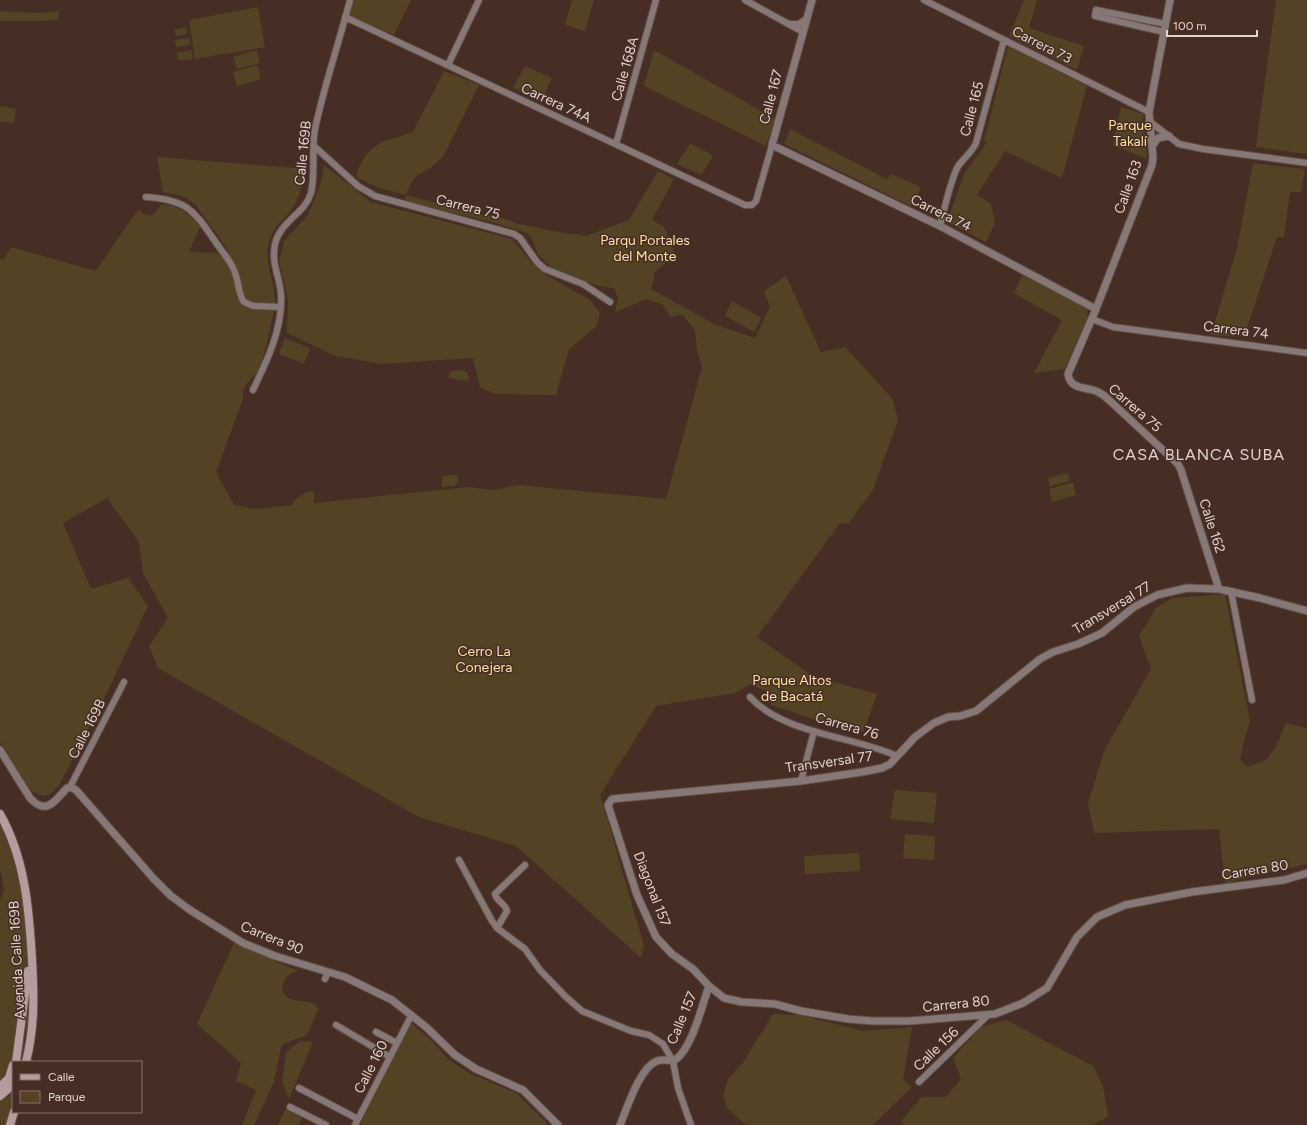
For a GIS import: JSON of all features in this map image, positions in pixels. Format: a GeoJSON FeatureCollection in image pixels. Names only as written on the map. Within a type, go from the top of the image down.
{"type":"FeatureCollection","features":[{"type":"Feature","properties":{"kind":"main road","name":"Avenida Calle 169B"},"geometry":{"type":"LineString","coordinates":[[0,814],[11,835],[19,859],[26,894],[31,947],[34,1023],[26,1061]]}},
{"type":"Feature","properties":{"kind":"main road"},"geometry":{"type":"LineString","coordinates":[[15,1061],[20,1040],[31,947]]}},
{"type":"Feature","properties":{"kind":"main road"},"geometry":{"type":"LineString","coordinates":[[0,1087],[9,1078],[12,1069]]}},
{"type":"Feature","properties":{"kind":"main road"},"geometry":{"type":"LineString","coordinates":[[0,1096],[8,1089],[12,1080]]}},
{"type":"Feature","properties":{"kind":"main road"},"geometry":{"type":"LineString","coordinates":[[10,1125],[14,1113]]}},
{"type":"Feature","properties":{"kind":"street","name":"Calle 169B"},"geometry":{"type":"LineString","coordinates":[[253,390],[265,365],[277,331],[281,307],[280,288],[273,261],[275,244],[283,226],[308,201],[312,184],[316,127],[350,0]]}},
{"type":"Feature","properties":{"kind":"street"},"geometry":{"type":"LineString","coordinates":[[448,65],[478,0]]}},
{"type":"Feature","properties":{"kind":"street","name":"Calle 168A"},"geometry":{"type":"LineString","coordinates":[[616,144],[656,0]]}},
{"type":"Feature","properties":{"kind":"street"},"geometry":{"type":"LineString","coordinates":[[745,0],[803,32]]}},
{"type":"Feature","properties":{"kind":"street","name":"Calle 167"},"geometry":{"type":"LineString","coordinates":[[756,201],[812,0]]}},
{"type":"Feature","properties":{"kind":"street","name":"Carrera 73"},"geometry":{"type":"LineString","coordinates":[[924,0],[1149,112]]}},
{"type":"Feature","properties":{"kind":"street","name":"Calle 163"},"geometry":{"type":"LineString","coordinates":[[1068,374],[1092,319],[1150,171],[1153,157],[1149,112],[1170,0]]}},
{"type":"Feature","properties":{"kind":"street"},"geometry":{"type":"LineString","coordinates":[[1164,32],[1095,16],[1096,10],[1166,24]]}},
{"type":"Feature","properties":{"kind":"street","name":"Carrera 74A"},"geometry":{"type":"LineString","coordinates":[[345,17],[745,205],[752,206],[756,201]]}},
{"type":"Feature","properties":{"kind":"street"},"geometry":{"type":"LineString","coordinates":[[789,24],[798,24],[806,19]]}},
{"type":"Feature","properties":{"kind":"street"},"geometry":{"type":"LineString","coordinates":[[1146,28],[1147,20]]}},
{"type":"Feature","properties":{"kind":"street","name":"Calle 165"},"geometry":{"type":"LineString","coordinates":[[940,226],[956,171],[974,149],[977,132],[1004,40]]}},
{"type":"Feature","properties":{"kind":"street"},"geometry":{"type":"LineString","coordinates":[[1149,121],[1180,144],[1203,149],[1307,163]]}},
{"type":"Feature","properties":{"kind":"street"},"geometry":{"type":"LineString","coordinates":[[1152,146],[1158,138],[1169,136]]}},
{"type":"Feature","properties":{"kind":"street","name":"Carrera 74"},"geometry":{"type":"LineString","coordinates":[[772,145],[940,226],[1096,309]]}},
{"type":"Feature","properties":{"kind":"street","name":"Carrera 75"},"geometry":{"type":"LineString","coordinates":[[314,146],[366,191],[390,200],[514,234],[520,238],[537,262],[545,269],[583,284],[610,302]]}},
{"type":"Feature","properties":{"kind":"street"},"geometry":{"type":"LineString","coordinates":[[146,197],[164,198],[178,202],[198,216],[232,266],[244,302],[253,306],[281,307]]}},
{"type":"Feature","properties":{"kind":"street","name":"Carrera 74"},"geometry":{"type":"LineString","coordinates":[[1092,319],[1113,328],[1307,352]]}},
{"type":"Feature","properties":{"kind":"street","name":"Carrera 75"},"geometry":{"type":"LineString","coordinates":[[1068,374],[1070,382],[1074,385],[1100,392],[1173,458],[1181,470]]}},
{"type":"Feature","properties":{"kind":"street","name":"Calle 162"},"geometry":{"type":"LineString","coordinates":[[1181,470],[1219,589]]}},
{"type":"Feature","properties":{"kind":"street","name":"Transversal 77"},"geometry":{"type":"LineString","coordinates":[[608,805],[612,798],[801,780],[874,770],[890,764],[915,738],[934,723],[948,717],[960,716],[976,711],[1040,659],[1053,652],[1078,644],[1102,633],[1134,607],[1157,595],[1187,588],[1219,589]]}},
{"type":"Feature","properties":{"kind":"street"},"geometry":{"type":"LineString","coordinates":[[1219,589],[1307,611]]}},
{"type":"Feature","properties":{"kind":"street"},"geometry":{"type":"LineString","coordinates":[[1231,591],[1252,700]]}},
{"type":"Feature","properties":{"kind":"street","name":"Calle 169B"},"geometry":{"type":"LineString","coordinates":[[70,787],[124,682]]}},
{"type":"Feature","properties":{"kind":"street","name":"Carrera 76"},"geometry":{"type":"LineString","coordinates":[[750,697],[770,714],[814,731],[876,746],[897,756]]}},
{"type":"Feature","properties":{"kind":"street"},"geometry":{"type":"LineString","coordinates":[[801,780],[814,731]]}},
{"type":"Feature","properties":{"kind":"street"},"geometry":{"type":"LineString","coordinates":[[0,750],[30,798],[37,804],[45,806],[52,805],[67,788],[70,787]]}},
{"type":"Feature","properties":{"kind":"street","name":"Carrera 90"},"geometry":{"type":"LineString","coordinates":[[70,787],[84,797],[153,878],[171,896],[190,910],[243,943],[327,976],[345,977],[392,1000],[426,1027],[455,1055],[476,1069],[523,1090],[558,1125]]}},
{"type":"Feature","properties":{"kind":"street","name":"Diagonal 157"},"geometry":{"type":"LineString","coordinates":[[608,805],[638,895],[654,933],[662,945],[692,969],[709,986]]}},
{"type":"Feature","properties":{"kind":"street"},"geometry":{"type":"LineString","coordinates":[[459,860],[497,928],[525,949],[543,974],[582,1011],[631,1031],[658,1039],[663,1044],[673,1061],[678,1088],[691,1125]]}},
{"type":"Feature","properties":{"kind":"street"},"geometry":{"type":"LineString","coordinates":[[497,928],[507,911],[506,907],[495,898],[496,891],[525,865]]}},
{"type":"Feature","properties":{"kind":"street","name":"Carrera 80"},"geometry":{"type":"LineString","coordinates":[[709,986],[717,993],[731,1000],[748,1003],[775,1004],[802,1011],[848,1019],[910,1022],[987,1016],[1007,1010],[1047,988],[1076,937],[1097,917],[1125,905],[1192,892],[1284,880],[1307,873]]}},
{"type":"Feature","properties":{"kind":"street","name":"Calle 157"},"geometry":{"type":"LineString","coordinates":[[620,1125],[640,1081],[647,1070],[658,1061],[673,1061],[678,1058],[686,1045],[709,986]]}},
{"type":"Feature","properties":{"kind":"street","name":"Calle 156"},"geometry":{"type":"LineString","coordinates":[[919,1082],[987,1016]]}},
{"type":"Feature","properties":{"kind":"street","name":"Calle 160"},"geometry":{"type":"LineString","coordinates":[[357,1122],[409,1020]]}},
{"type":"Feature","properties":{"kind":"street"},"geometry":{"type":"LineString","coordinates":[[336,1025],[390,1057]]}},
{"type":"Feature","properties":{"kind":"street"},"geometry":{"type":"LineString","coordinates":[[376,1032],[397,1043]]}},
{"type":"Feature","properties":{"kind":"street"},"geometry":{"type":"LineString","coordinates":[[299,1088],[357,1122]]}},
{"type":"Feature","properties":{"kind":"street"},"geometry":{"type":"LineString","coordinates":[[290,1107],[318,1123],[326,1125]]}},
{"type":"Feature","properties":{"kind":"green space"},"geometry":{"type":"Polygon","coordinates":[[[353,0],[411,0],[394,35],[349,16],[353,0]]]}},
{"type":"Feature","properties":{"kind":"green space"},"geometry":{"type":"Polygon","coordinates":[[[572,0],[594,0],[585,31],[565,25],[572,0]]]}},
{"type":"Feature","properties":{"kind":"green space"},"geometry":{"type":"Polygon","coordinates":[[[1024,0],[1037,0],[1029,28],[1084,46],[1077,70],[1009,36],[1024,0]]]}},
{"type":"Feature","properties":{"kind":"green space"},"geometry":{"type":"Polygon","coordinates":[[[1276,0],[1307,0],[1307,154],[1256,147],[1276,0]]]}},
{"type":"Feature","properties":{"kind":"green space"},"geometry":{"type":"Polygon","coordinates":[[[258,7],[265,47],[195,59],[189,20],[258,7]]]}},
{"type":"Feature","properties":{"kind":"green space"},"geometry":{"type":"Polygon","coordinates":[[[0,11],[41,13],[59,11],[59,19],[44,21],[0,21],[0,11]]]}},
{"type":"Feature","properties":{"kind":"green space"},"geometry":{"type":"Polygon","coordinates":[[[186,27],[187,34],[176,36],[174,30],[186,27]]]}},
{"type":"Feature","properties":{"kind":"green space"},"geometry":{"type":"Polygon","coordinates":[[[189,38],[190,45],[176,47],[175,40],[189,38]]]}},
{"type":"Feature","properties":{"kind":"green space"},"geometry":{"type":"Polygon","coordinates":[[[1008,46],[1087,86],[1062,178],[1005,151],[977,195],[991,204],[995,223],[986,242],[947,222],[964,174],[987,142],[984,141],[1008,46]]]}},
{"type":"Feature","properties":{"kind":"green space"},"geometry":{"type":"Polygon","coordinates":[[[192,50],[193,59],[178,61],[177,53],[192,50]]]}},
{"type":"Feature","properties":{"kind":"green space"},"geometry":{"type":"Polygon","coordinates":[[[257,50],[260,63],[237,69],[233,57],[257,50]]]}},
{"type":"Feature","properties":{"kind":"green space"},"geometry":{"type":"Polygon","coordinates":[[[654,50],[775,119],[766,146],[644,86],[654,50]]]}},
{"type":"Feature","properties":{"kind":"green space"},"geometry":{"type":"Polygon","coordinates":[[[257,65],[261,79],[237,86],[233,72],[257,65]]]}},
{"type":"Feature","properties":{"kind":"green space"},"geometry":{"type":"Polygon","coordinates":[[[525,66],[552,78],[541,101],[513,88],[525,66]]]}},
{"type":"Feature","properties":{"kind":"green space"},"geometry":{"type":"Polygon","coordinates":[[[444,71],[479,85],[443,157],[429,169],[419,174],[412,181],[406,195],[379,188],[356,177],[365,157],[370,150],[384,142],[413,132],[444,71]]]}},
{"type":"Feature","properties":{"kind":"green space"},"geometry":{"type":"Polygon","coordinates":[[[0,106],[16,109],[14,123],[0,121],[0,106]]]}},
{"type":"Feature","properties":{"kind":"green space","name":"Parque Takalí"},"geometry":{"type":"Polygon","coordinates":[[[1121,107],[1143,114],[1147,159],[1113,145],[1121,107]]]}},
{"type":"Feature","properties":{"kind":"green space"},"geometry":{"type":"Polygon","coordinates":[[[790,129],[887,179],[891,174],[921,187],[911,206],[784,144],[790,129]]]}},
{"type":"Feature","properties":{"kind":"green space"},"geometry":{"type":"Polygon","coordinates":[[[690,143],[713,156],[701,175],[677,164],[690,143]]]}},
{"type":"Feature","properties":{"kind":"green space","name":"Cerro La Conejera"},"geometry":{"type":"Polygon","coordinates":[[[157,157],[306,169],[295,205],[280,222],[270,238],[268,246],[268,261],[274,290],[275,302],[273,316],[260,366],[244,388],[243,399],[216,472],[234,505],[255,509],[292,505],[293,502],[301,495],[314,491],[314,503],[468,487],[494,490],[518,485],[666,499],[702,367],[697,351],[695,330],[682,314],[671,317],[663,305],[647,299],[615,312],[618,298],[614,288],[598,286],[551,267],[538,254],[529,234],[499,224],[405,201],[406,195],[482,215],[499,217],[519,224],[586,236],[629,220],[658,171],[674,179],[652,220],[664,227],[675,254],[653,274],[655,276],[651,289],[714,324],[755,338],[770,307],[764,291],[786,276],[821,352],[845,347],[892,398],[898,420],[873,490],[848,524],[840,523],[757,637],[813,676],[877,694],[864,731],[852,732],[771,705],[770,693],[751,684],[735,693],[656,706],[600,795],[644,945],[641,958],[516,846],[419,817],[158,668],[149,646],[168,618],[143,573],[139,542],[107,498],[63,523],[91,589],[128,578],[148,606],[102,703],[59,785],[50,794],[41,795],[33,791],[25,783],[0,742],[0,258],[3,260],[11,247],[96,271],[134,215],[140,209],[142,214],[152,216],[162,204],[173,206],[184,211],[193,218],[200,227],[189,252],[230,253],[195,204],[185,197],[163,192],[157,157]]]}},
{"type":"Feature","properties":{"kind":"green space"},"geometry":{"type":"Polygon","coordinates":[[[1253,163],[1305,169],[1301,192],[1290,192],[1284,237],[1277,237],[1244,337],[1211,335],[1237,248],[1253,163]]]}},
{"type":"Feature","properties":{"kind":"green space"},"geometry":{"type":"Polygon","coordinates":[[[324,165],[371,202],[512,239],[533,264],[548,276],[589,299],[600,313],[596,327],[569,349],[556,395],[494,394],[480,387],[473,358],[381,364],[336,356],[287,333],[288,299],[279,261],[284,241],[308,215],[321,182],[324,165]]]}},
{"type":"Feature","properties":{"kind":"green space"},"geometry":{"type":"Polygon","coordinates":[[[1022,275],[1082,304],[1088,310],[1087,319],[1065,369],[1034,373],[1062,320],[1014,293],[1022,275]]]}},
{"type":"Feature","properties":{"kind":"green space"},"geometry":{"type":"Polygon","coordinates":[[[732,301],[761,318],[754,332],[725,316],[732,301]]]}},
{"type":"Feature","properties":{"kind":"green space"},"geometry":{"type":"Polygon","coordinates":[[[285,338],[310,348],[304,364],[279,354],[285,338]]]}},
{"type":"Feature","properties":{"kind":"green space"},"geometry":{"type":"Polygon","coordinates":[[[463,370],[468,374],[468,381],[449,378],[450,371],[463,370]]]}},
{"type":"Feature","properties":{"kind":"green space"},"geometry":{"type":"Polygon","coordinates":[[[1068,473],[1070,481],[1050,486],[1048,478],[1068,473]]]}},
{"type":"Feature","properties":{"kind":"green space"},"geometry":{"type":"Polygon","coordinates":[[[458,475],[457,484],[454,486],[442,487],[442,477],[458,475]]]}},
{"type":"Feature","properties":{"kind":"green space"},"geometry":{"type":"Polygon","coordinates":[[[1073,482],[1076,495],[1052,502],[1049,489],[1073,482]]]}},
{"type":"Feature","properties":{"kind":"green space"},"geometry":{"type":"Polygon","coordinates":[[[1225,594],[1250,721],[1240,760],[1248,767],[1267,759],[1276,746],[1286,723],[1307,728],[1307,864],[1225,883],[1219,829],[1094,833],[1088,804],[1104,751],[1151,669],[1139,636],[1156,608],[1172,598],[1225,594]]]}},
{"type":"Feature","properties":{"kind":"green space"},"geometry":{"type":"Polygon","coordinates":[[[895,790],[937,793],[934,823],[890,819],[895,790]]]}},
{"type":"Feature","properties":{"kind":"green space"},"geometry":{"type":"Polygon","coordinates":[[[0,815],[19,864],[28,940],[27,968],[16,1047],[10,1071],[0,1084],[0,901],[4,889],[0,870],[0,815]]]}},
{"type":"Feature","properties":{"kind":"green space"},"geometry":{"type":"Polygon","coordinates":[[[905,834],[935,836],[934,860],[903,858],[905,834]]]}},
{"type":"Feature","properties":{"kind":"green space"},"geometry":{"type":"Polygon","coordinates":[[[859,853],[860,871],[805,874],[804,856],[859,853]]]}},
{"type":"Feature","properties":{"kind":"green space"},"geometry":{"type":"Polygon","coordinates":[[[234,943],[298,971],[286,978],[283,983],[282,990],[288,997],[315,1004],[318,1009],[309,1031],[305,1036],[285,1043],[281,1047],[274,1082],[254,1125],[242,1125],[256,1090],[236,1081],[241,1063],[197,1024],[234,943]]]}},
{"type":"Feature","properties":{"kind":"green space"},"geometry":{"type":"Polygon","coordinates":[[[30,987],[31,1013],[23,1061],[20,1061],[25,1038],[30,987]]]}},
{"type":"Feature","properties":{"kind":"green space"},"geometry":{"type":"Polygon","coordinates":[[[773,1014],[799,1015],[863,1031],[912,1027],[903,1080],[912,1087],[873,1125],[746,1125],[727,1108],[723,1096],[728,1079],[742,1064],[773,1014]]]}},
{"type":"Feature","properties":{"kind":"green space"},"geometry":{"type":"Polygon","coordinates":[[[1006,1020],[1093,1066],[1103,1086],[1108,1116],[1094,1125],[904,1125],[901,1121],[922,1097],[946,1097],[961,1079],[953,1058],[981,1027],[1006,1020]]]}},
{"type":"Feature","properties":{"kind":"green space"},"geometry":{"type":"Polygon","coordinates":[[[410,1022],[431,1040],[448,1059],[469,1073],[516,1093],[549,1125],[360,1125],[410,1022]]]}},
{"type":"Feature","properties":{"kind":"green space"},"geometry":{"type":"Polygon","coordinates":[[[301,1041],[313,1042],[289,1099],[282,1082],[286,1052],[301,1041]]]}},
{"type":"Feature","properties":{"kind":"green space"},"geometry":{"type":"Polygon","coordinates":[[[12,1088],[12,1113],[10,1125],[2,1125],[0,1123],[0,1100],[12,1088]]]}},
{"type":"Feature","properties":{"kind":"green space"},"geometry":{"type":"Polygon","coordinates":[[[286,1108],[303,1115],[299,1125],[278,1125],[286,1108]]]}},
{"type":"Feature","properties":{"kind":"district","name":"CASA BLANCA SUBA"},"geometry":{"type":"Point","coordinates":[1199,454]}},
{"type":"Feature","properties":{"kind":"park label","name":"Parqu Portales del Monte"},"geometry":{"type":"Point","coordinates":[645,248]}},
{"type":"Feature","properties":{"kind":"park label","name":"Parque Altos de Bacatá"},"geometry":{"type":"Point","coordinates":[792,688]}}]}
